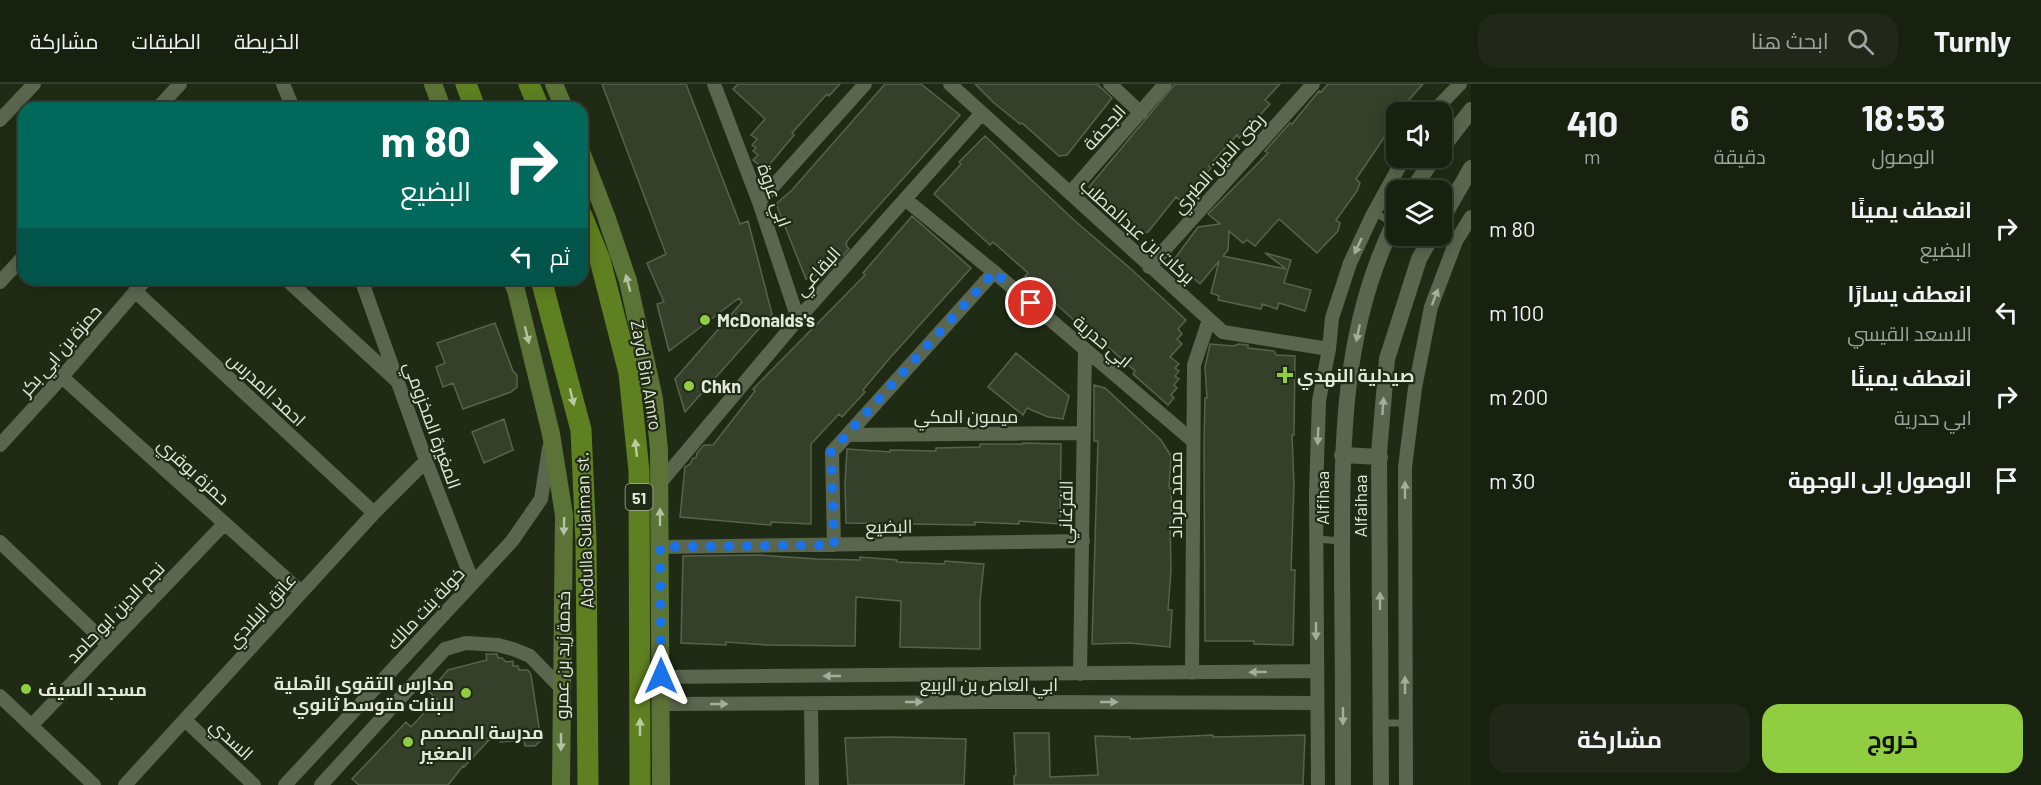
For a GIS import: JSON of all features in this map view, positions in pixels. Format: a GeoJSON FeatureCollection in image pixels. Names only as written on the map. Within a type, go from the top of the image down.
{"type":"FeatureCollection","features":[{"type":"Feature","properties":{"kind":"main road"},"geometry":{"type":"LineString","coordinates":[[433,84],[440,102]]}},
{"type":"Feature","properties":{"kind":"main road"},"geometry":{"type":"LineString","coordinates":[[466,84],[474,102]]}},
{"type":"Feature","properties":{"kind":"main road"},"geometry":{"type":"LineString","coordinates":[[529,84],[536,102]]}},
{"type":"Feature","properties":{"kind":"main road"},"geometry":{"type":"LineString","coordinates":[[554,84],[562,102]]}},
{"type":"Feature","properties":{"kind":"main road","name":"Zayd Bin Amro"},"geometry":{"type":"LineString","coordinates":[[588,177],[609,257],[628,281],[654,399],[660,483],[661,785]]}},
{"type":"Feature","properties":{"kind":"main road","name":"51"},"geometry":{"type":"LineString","coordinates":[[588,225],[609,257],[629,373],[639,471],[640,785]]}},
{"type":"Feature","properties":{"kind":"main road","name":"خدمة زيد بن عمرو"},"geometry":{"type":"LineString","coordinates":[[514,285],[551,434],[564,515],[561,785]]}},
{"type":"Feature","properties":{"kind":"main road","name":"Abdulla Sulaiman st."},"geometry":{"type":"LineString","coordinates":[[543,285],[580,430],[586,542],[588,785]]}},
{"type":"Feature","properties":{"kind":"street"},"geometry":{"type":"LineString","coordinates":[[0,120],[34,84]]}},
{"type":"Feature","properties":{"kind":"street"},"geometry":{"type":"LineString","coordinates":[[164,102],[180,84]]}},
{"type":"Feature","properties":{"kind":"street"},"geometry":{"type":"LineString","coordinates":[[284,84],[291,102]]}},
{"type":"Feature","properties":{"kind":"street","name":"ابي عروة"},"geometry":{"type":"LineString","coordinates":[[714,84],[759,202],[798,319]]}},
{"type":"Feature","properties":{"kind":"street"},"geometry":{"type":"LineString","coordinates":[[759,202],[865,84]]}},
{"type":"Feature","properties":{"kind":"street","name":"بركات بن عبدالمطلب"},"geometry":{"type":"LineString","coordinates":[[950,84],[1223,332],[1329,349]]}},
{"type":"Feature","properties":{"kind":"street"},"geometry":{"type":"LineString","coordinates":[[1110,84],[1141,113]]}},
{"type":"Feature","properties":{"kind":"street","name":"الجحفة"},"geometry":{"type":"LineString","coordinates":[[1070,193],[1166,84]]}},
{"type":"Feature","properties":{"kind":"street","name":"رضى الدين الطبري"},"geometry":{"type":"LineString","coordinates":[[1149,267],[1313,84]]}},
{"type":"Feature","properties":{"kind":"street"},"geometry":{"type":"LineString","coordinates":[[1443,102],[1461,84]]}},
{"type":"Feature","properties":{"kind":"street"},"geometry":{"type":"LineString","coordinates":[[1452,135],[1471,110]]}},
{"type":"Feature","properties":{"kind":"street","name":"البقاعي"},"geometry":{"type":"LineString","coordinates":[[660,483],[798,319],[982,113]]}},
{"type":"Feature","properties":{"kind":"street"},"geometry":{"type":"LineString","coordinates":[[1318,785],[1316,539],[1319,401],[1329,349],[1332,318],[1346,274],[1374,212],[1398,168]]}},
{"type":"Feature","properties":{"kind":"street"},"geometry":{"type":"LineString","coordinates":[[1452,201],[1471,168]]}},
{"type":"Feature","properties":{"kind":"street","name":"ابي حدرية"},"geometry":{"type":"LineString","coordinates":[[905,199],[1193,441]]}},
{"type":"Feature","properties":{"kind":"street"},"geometry":{"type":"LineString","coordinates":[[1406,785],[1405,467],[1415,388],[1431,307],[1456,241],[1471,217]]}},
{"type":"Feature","properties":{"kind":"street","name":"Alfihaa"},"geometry":{"type":"LineString","coordinates":[[1343,785],[1342,455],[1348,381],[1364,306],[1386,240]]}},
{"type":"Feature","properties":{"kind":"street","name":"Alfaihaa"},"geometry":{"type":"LineString","coordinates":[[1380,785],[1380,458],[1387,359],[1419,260],[1427,246]]}},
{"type":"Feature","properties":{"kind":"street"},"geometry":{"type":"LineString","coordinates":[[0,282],[18,262]]}},
{"type":"Feature","properties":{"kind":"street"},"geometry":{"type":"LineString","coordinates":[[834,545],[831,452],[994,272]]}},
{"type":"Feature","properties":{"kind":"street","name":"حمزة بن ابي بكر"},"geometry":{"type":"LineString","coordinates":[[0,445],[141,285]]}},
{"type":"Feature","properties":{"kind":"street"},"geometry":{"type":"LineString","coordinates":[[293,285],[398,382]]}},
{"type":"Feature","properties":{"kind":"street","name":"المغيرة المخزومي"},"geometry":{"type":"LineString","coordinates":[[363,285],[426,461],[473,583]]}},
{"type":"Feature","properties":{"kind":"street","name":"احمد المدرس"},"geometry":{"type":"LineString","coordinates":[[135,291],[374,513]]}},
{"type":"Feature","properties":{"kind":"street","name":"محمد مرداد"},"geometry":{"type":"LineString","coordinates":[[1192,673],[1194,365],[1209,320]]}},
{"type":"Feature","properties":{"kind":"street","name":"الفرغاني"},"geometry":{"type":"LineString","coordinates":[[1080,674],[1085,349]]}},
{"type":"Feature","properties":{"kind":"street","name":"حمزة بوقري"},"geometry":{"type":"LineString","coordinates":[[62,377],[301,592]]}},
{"type":"Feature","properties":{"kind":"street","name":"ميمون المكي"},"geometry":{"type":"LineString","coordinates":[[847,435],[1084,433]]}},
{"type":"Feature","properties":{"kind":"street","name":"خولة بنت مالك"},"geometry":{"type":"LineString","coordinates":[[285,785],[512,541],[541,499],[551,434]]}},
{"type":"Feature","properties":{"kind":"street"},"geometry":{"type":"LineString","coordinates":[[1342,455],[1380,458]]}},
{"type":"Feature","properties":{"kind":"street","name":"عاتق البلادي"},"geometry":{"type":"LineString","coordinates":[[125,785],[374,513],[426,461]]}},
{"type":"Feature","properties":{"kind":"street","name":"نجم الدين ابو حامد"},"geometry":{"type":"LineString","coordinates":[[31,726],[225,523]]}},
{"type":"Feature","properties":{"kind":"street","name":"البضيع"},"geometry":{"type":"LineString","coordinates":[[660,547],[1083,541]]}},
{"type":"Feature","properties":{"kind":"street"},"geometry":{"type":"LineString","coordinates":[[0,542],[108,645]]}},
{"type":"Feature","properties":{"kind":"street"},"geometry":{"type":"LineString","coordinates":[[321,785],[445,649],[466,643],[498,645],[530,656],[561,688]]}},
{"type":"Feature","properties":{"kind":"street"},"geometry":{"type":"LineString","coordinates":[[402,659],[420,676]]}},
{"type":"Feature","properties":{"kind":"street","name":"ابي العاص بن الربيع"},"geometry":{"type":"LineString","coordinates":[[661,676],[1317,671]]}},
{"type":"Feature","properties":{"kind":"street"},"geometry":{"type":"LineString","coordinates":[[0,696],[94,785]]}},
{"type":"Feature","properties":{"kind":"street"},"geometry":{"type":"LineString","coordinates":[[811,703],[812,785]]}},
{"type":"Feature","properties":{"kind":"street","name":"ابي العاص بن الربيع"},"geometry":{"type":"LineString","coordinates":[[661,704],[1317,703]]}},
{"type":"Feature","properties":{"kind":"street","name":"السدي"},"geometry":{"type":"LineString","coordinates":[[185,720],[254,785]]}},
{"type":"Feature","properties":{"kind":"lane"},"geometry":{"type":"LineString","coordinates":[[1374,212],[1386,217]]}},
{"type":"Feature","properties":{"kind":"lane"},"geometry":{"type":"LineString","coordinates":[[1316,539],[1342,541]]}},
{"type":"Feature","properties":{"kind":"lane"},"geometry":{"type":"LineString","coordinates":[[1380,723],[1406,723]]}},
{"type":"Feature","properties":{"kind":"building"},"geometry":{"type":"Polygon","coordinates":[[[602,84],[686,84],[740,224],[748,221],[772,314],[685,412],[675,379],[742,302],[739,298],[669,351],[657,304],[664,302],[647,263],[666,254],[602,84]]]}},
{"type":"Feature","properties":{"kind":"building"},"geometry":{"type":"Polygon","coordinates":[[[738,84],[840,84],[829,96],[827,94],[792,133],[794,135],[765,170],[753,160],[758,155],[753,151],[756,148],[752,145],[757,139],[751,135],[765,119],[733,89],[738,84]]]}},
{"type":"Feature","properties":{"kind":"building"},"geometry":{"type":"Polygon","coordinates":[[[885,84],[921,84],[960,115],[847,241],[846,245],[849,249],[825,275],[824,272],[806,279],[776,204],[792,190],[885,84]]]}},
{"type":"Feature","properties":{"kind":"building"},"geometry":{"type":"Polygon","coordinates":[[[975,84],[1097,84],[1112,98],[1067,155],[1059,156],[1022,123],[1020,124],[994,103],[975,84]]]}},
{"type":"Feature","properties":{"kind":"building"},"geometry":{"type":"Polygon","coordinates":[[[1175,84],[1280,84],[1265,100],[1270,104],[1239,138],[1237,135],[1181,201],[1176,197],[1148,232],[1143,233],[1089,187],[1175,84]]]}},
{"type":"Feature","properties":{"kind":"building"},"geometry":{"type":"Polygon","coordinates":[[[1328,84],[1423,84],[1409,102],[1386,102],[1386,135],[1356,179],[1360,183],[1357,191],[1336,220],[1340,223],[1338,231],[1317,253],[1279,219],[1255,246],[1247,240],[1243,243],[1229,231],[1228,250],[1223,256],[1286,269],[1265,253],[1291,260],[1284,283],[1311,290],[1305,311],[1279,303],[1277,309],[1262,304],[1261,309],[1218,300],[1219,296],[1211,293],[1219,261],[1200,284],[1193,278],[1188,278],[1173,261],[1198,227],[1220,224],[1208,214],[1268,153],[1265,151],[1290,123],[1292,124],[1319,91],[1321,92],[1328,84]]]}},
{"type":"Feature","properties":{"kind":"building"},"geometry":{"type":"Polygon","coordinates":[[[985,136],[1075,221],[1186,320],[1178,329],[1182,334],[1177,339],[1182,344],[1170,357],[1179,364],[1175,368],[1179,371],[1175,376],[1179,379],[1174,385],[1177,388],[1171,395],[1174,398],[1168,405],[1133,374],[1135,371],[1107,346],[1105,348],[1025,276],[1028,273],[993,242],[990,245],[934,194],[961,164],[959,162],[985,136]]]}},
{"type":"Feature","properties":{"kind":"building"},"geometry":{"type":"Polygon","coordinates":[[[912,216],[971,268],[889,359],[863,390],[865,392],[842,417],[839,414],[811,444],[811,524],[771,522],[771,525],[680,517],[685,467],[693,458],[696,458],[704,445],[713,445],[755,391],[753,389],[865,275],[863,273],[912,216]]]}},
{"type":"Feature","properties":{"kind":"building"},"geometry":{"type":"Polygon","coordinates":[[[495,323],[513,371],[517,375],[517,387],[511,392],[463,409],[453,383],[443,387],[436,367],[445,363],[437,343],[495,323]]]}},
{"type":"Feature","properties":{"kind":"building"},"geometry":{"type":"Polygon","coordinates":[[[1210,344],[1248,345],[1248,348],[1274,351],[1276,355],[1295,356],[1291,570],[1295,570],[1293,645],[1254,644],[1254,641],[1205,641],[1204,445],[1205,398],[1207,398],[1205,367],[1210,344]]]}},
{"type":"Feature","properties":{"kind":"building"},"geometry":{"type":"Polygon","coordinates":[[[1016,353],[1069,396],[1063,419],[1048,417],[1027,408],[1023,415],[988,387],[1016,353]]]}},
{"type":"Feature","properties":{"kind":"building"},"geometry":{"type":"Polygon","coordinates":[[[1094,385],[1105,388],[1161,440],[1171,456],[1169,488],[1171,488],[1172,522],[1170,522],[1171,570],[1168,610],[1172,610],[1170,647],[1129,643],[1092,644],[1098,441],[1094,441],[1094,385]]]}},
{"type":"Feature","properties":{"kind":"building"},"geometry":{"type":"Polygon","coordinates":[[[504,419],[513,450],[484,463],[472,432],[504,419]]]}},
{"type":"Feature","properties":{"kind":"building"},"geometry":{"type":"Polygon","coordinates":[[[1023,443],[1061,444],[1060,524],[1019,521],[1019,524],[975,522],[975,525],[846,523],[847,449],[890,452],[890,450],[936,451],[936,448],[1023,443]]]}},
{"type":"Feature","properties":{"kind":"building"},"geometry":{"type":"Polygon","coordinates":[[[760,555],[860,560],[860,557],[897,560],[897,562],[944,564],[945,561],[984,564],[980,600],[980,649],[900,647],[901,601],[856,597],[855,646],[681,643],[683,556],[760,555]]]}},
{"type":"Feature","properties":{"kind":"building"},"geometry":{"type":"Polygon","coordinates":[[[486,654],[497,654],[498,658],[506,662],[513,661],[513,666],[518,666],[519,670],[528,670],[531,675],[541,740],[535,746],[525,746],[524,740],[500,742],[499,729],[448,785],[359,785],[352,779],[406,722],[411,727],[437,699],[429,692],[448,670],[487,660],[486,654]]]}},
{"type":"Feature","properties":{"kind":"building"},"geometry":{"type":"Polygon","coordinates":[[[1014,733],[1049,733],[1050,777],[1098,775],[1095,736],[1130,737],[1130,739],[1213,735],[1213,737],[1305,735],[1303,785],[1014,785],[1014,776],[1016,776],[1014,733]]]}},
{"type":"Feature","properties":{"kind":"building"},"geometry":{"type":"Polygon","coordinates":[[[845,738],[966,739],[964,785],[848,785],[845,738]]]}},
{"type":"Feature","properties":{"kind":"place","name":"McDonalds's"},"geometry":{"type":"Point","coordinates":[705,320]}},
{"type":"Feature","properties":{"kind":"place","name":"صيدلية النهدي"},"geometry":{"type":"Point","coordinates":[1285,375]}},
{"type":"Feature","properties":{"kind":"place","name":"Chkn"},"geometry":{"type":"Point","coordinates":[689,386]}},
{"type":"Feature","properties":{"kind":"place","name":"مسجد السيف"},"geometry":{"type":"Point","coordinates":[26,689]}},
{"type":"Feature","properties":{"kind":"place","name":"مدارس التقوى الأهلية للبنات متوسط ثانوي"},"geometry":{"type":"Point","coordinates":[466,693]}},
{"type":"Feature","properties":{"kind":"place","name":"مدرسة المصمم الصغير"},"geometry":{"type":"Point","coordinates":[408,742]}},
{"type":"Feature","properties":{"kind":"route"},"geometry":{"type":"LineString","coordinates":[[661,676],[660,547],[834,545],[831,452],[994,272],[1031,303]]}}]}
